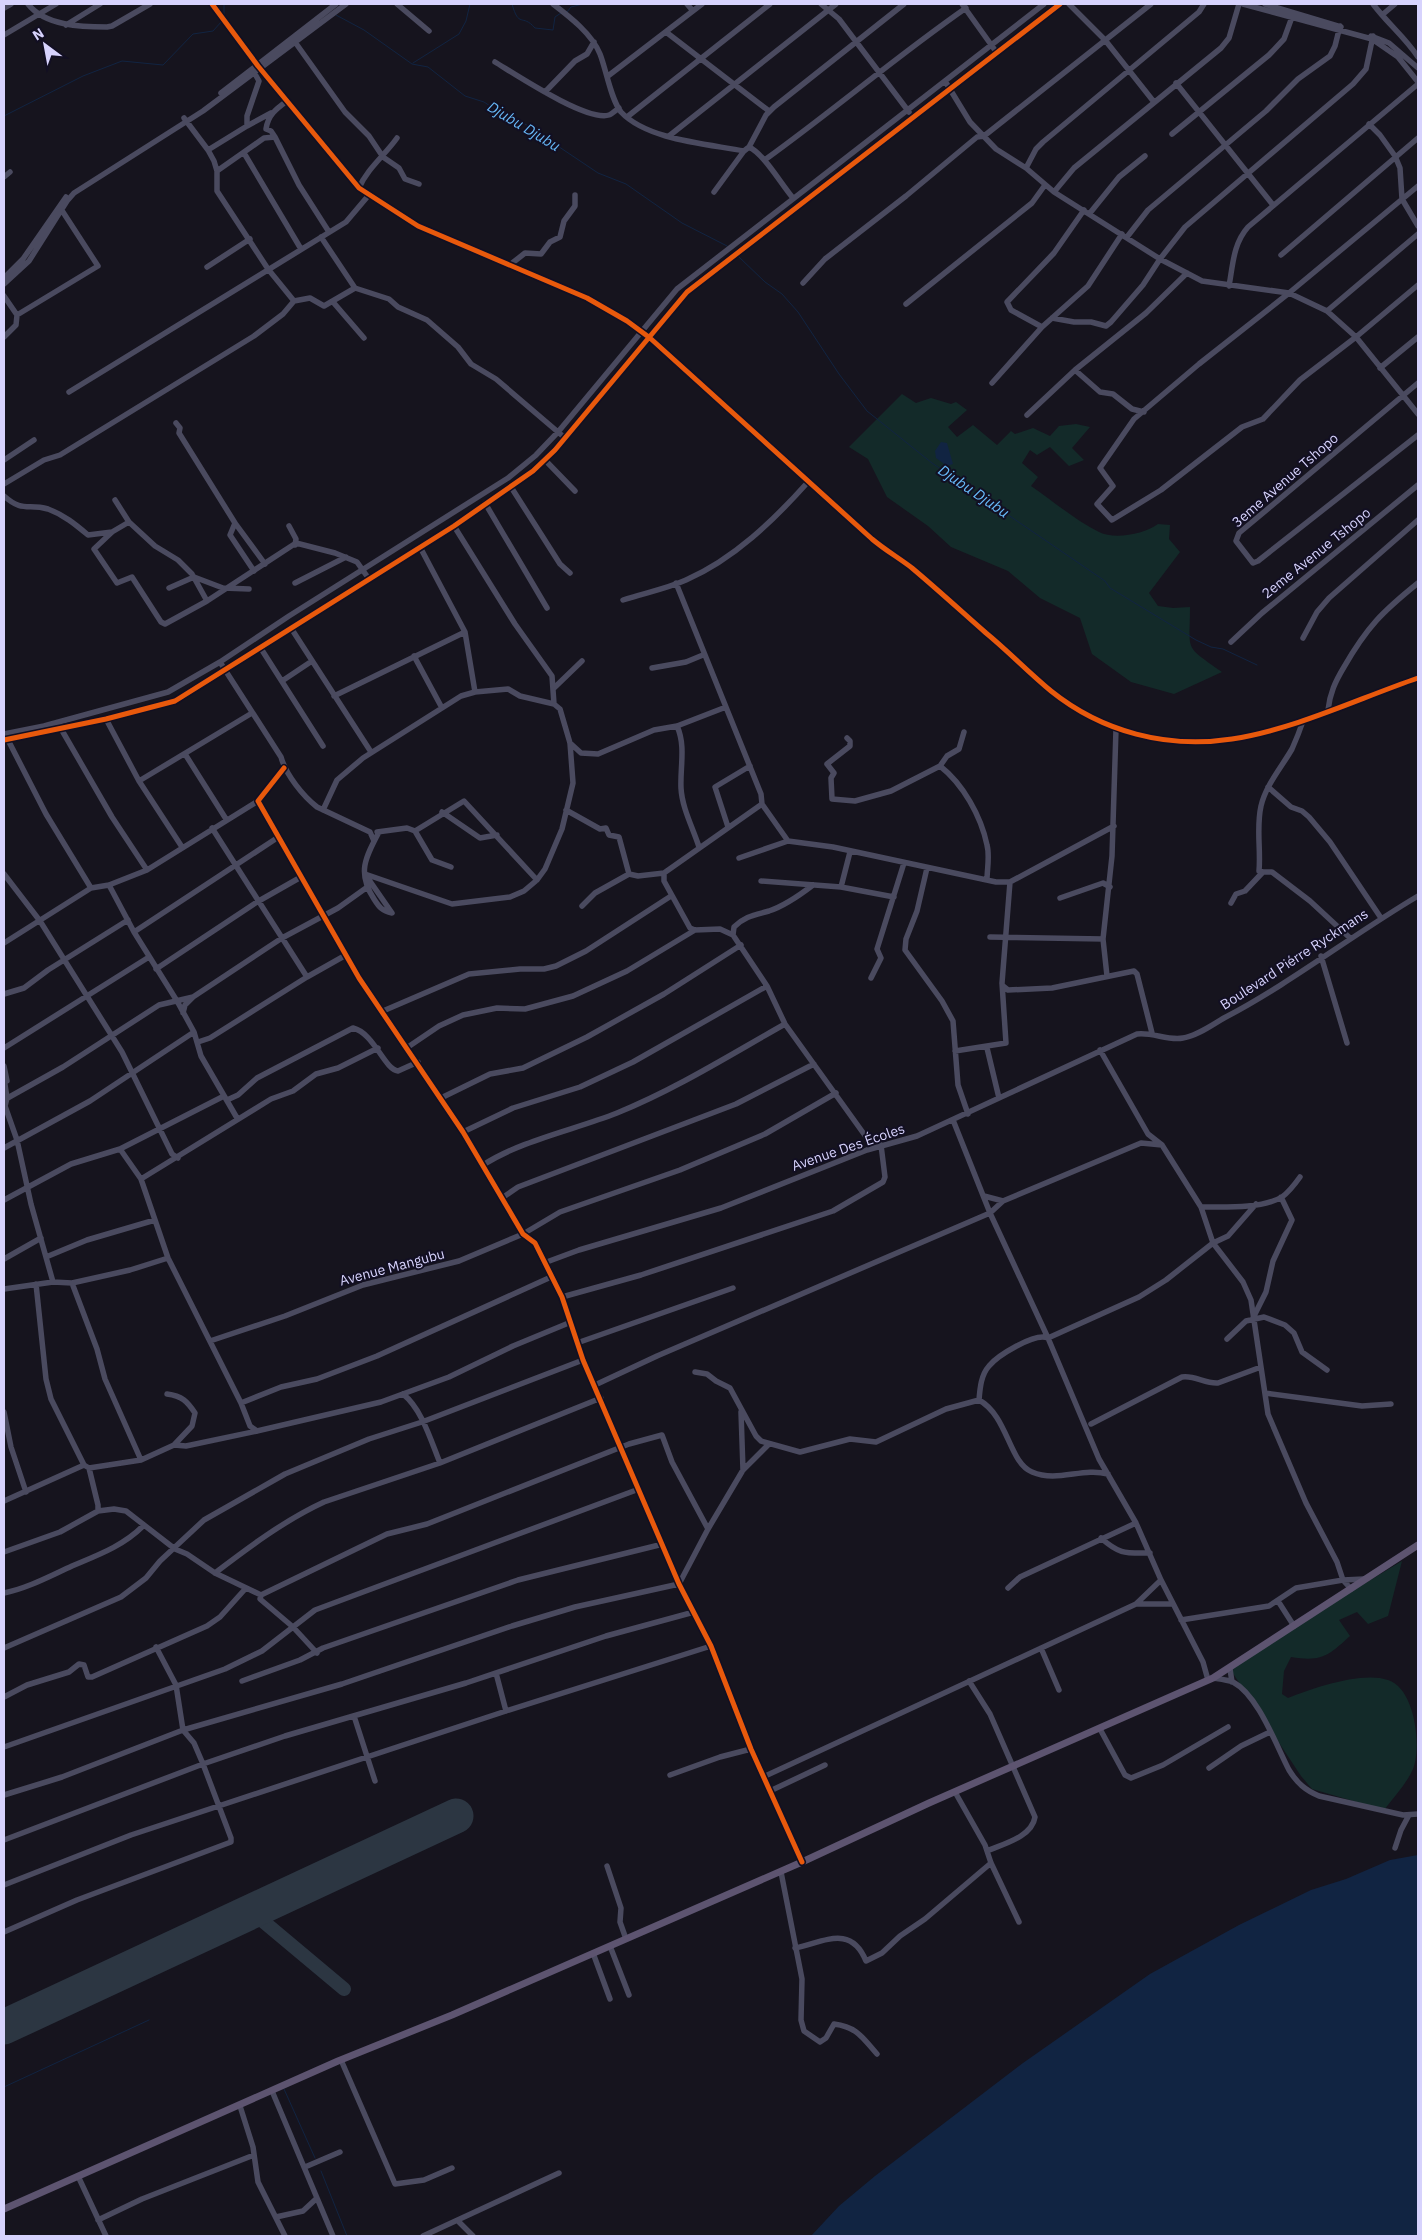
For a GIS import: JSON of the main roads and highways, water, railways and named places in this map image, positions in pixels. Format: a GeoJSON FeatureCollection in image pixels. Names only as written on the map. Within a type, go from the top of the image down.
{"type":"FeatureCollection","features":[{"type":"Feature","properties":{"kind":"main road"},"geometry":{"type":"LineString","coordinates":[[4,2210],[341,2060],[452,2015],[781,1872],[955,1792],[1211,1679],[1230,1669],[1418,1545]]}},
{"type":"Feature","properties":{"kind":"water"},"geometry":{"type":"Polygon","coordinates":[[[941,442],[947,443],[953,464],[947,466],[936,458],[935,451],[941,442]]]}},
{"type":"Feature","properties":{"kind":"water"},"geometry":{"type":"Polygon","coordinates":[[[1418,1855],[1418,2236],[811,2236],[839,2206],[875,2176],[1023,2063],[1150,1974],[1239,1925],[1311,1890],[1346,1879],[1390,1860],[1418,1855]]]}},
{"type":"Feature","properties":{"kind":"waterway"},"geometry":{"type":"LineString","coordinates":[[224,4],[224,15]]}},
{"type":"Feature","properties":{"kind":"waterway"},"geometry":{"type":"LineString","coordinates":[[413,63],[459,34],[466,21],[470,4]]}},
{"type":"Feature","properties":{"kind":"waterway"},"geometry":{"type":"LineString","coordinates":[[512,4],[514,12],[519,19],[527,21],[535,28],[553,30],[555,17],[561,13]]}},
{"type":"Feature","properties":{"kind":"waterway"},"geometry":{"type":"LineString","coordinates":[[567,12],[571,7],[583,4]]}},
{"type":"Feature","properties":{"kind":"waterway","name":"Djubu Djubu"},"geometry":{"type":"LineString","coordinates":[[336,15],[364,30],[412,64],[428,67],[465,96],[484,102],[510,119],[519,120],[598,173],[626,184],[682,223],[727,246]]}},
{"type":"Feature","properties":{"kind":"waterway"},"geometry":{"type":"LineString","coordinates":[[4,116],[83,76],[122,61],[163,65],[193,34],[213,31],[222,21]]}},
{"type":"Feature","properties":{"kind":"waterway","name":"Djubu Djubu"},"geometry":{"type":"LineString","coordinates":[[739,257],[765,282],[782,294],[798,312],[839,374],[867,411],[932,463],[1105,581],[1110,588],[1196,640],[1211,647],[1223,649],[1257,665]]}},
{"type":"Feature","properties":{"kind":"waterway"},"geometry":{"type":"LineString","coordinates":[[4,2087],[149,2020]]}},
{"type":"Feature","properties":{"kind":"waterway"},"geometry":{"type":"LineString","coordinates":[[284,2089],[315,2158]]}},
{"type":"Feature","properties":{"kind":"waterway"},"geometry":{"type":"LineString","coordinates":[[321,2171],[347,2236]]}}]}
